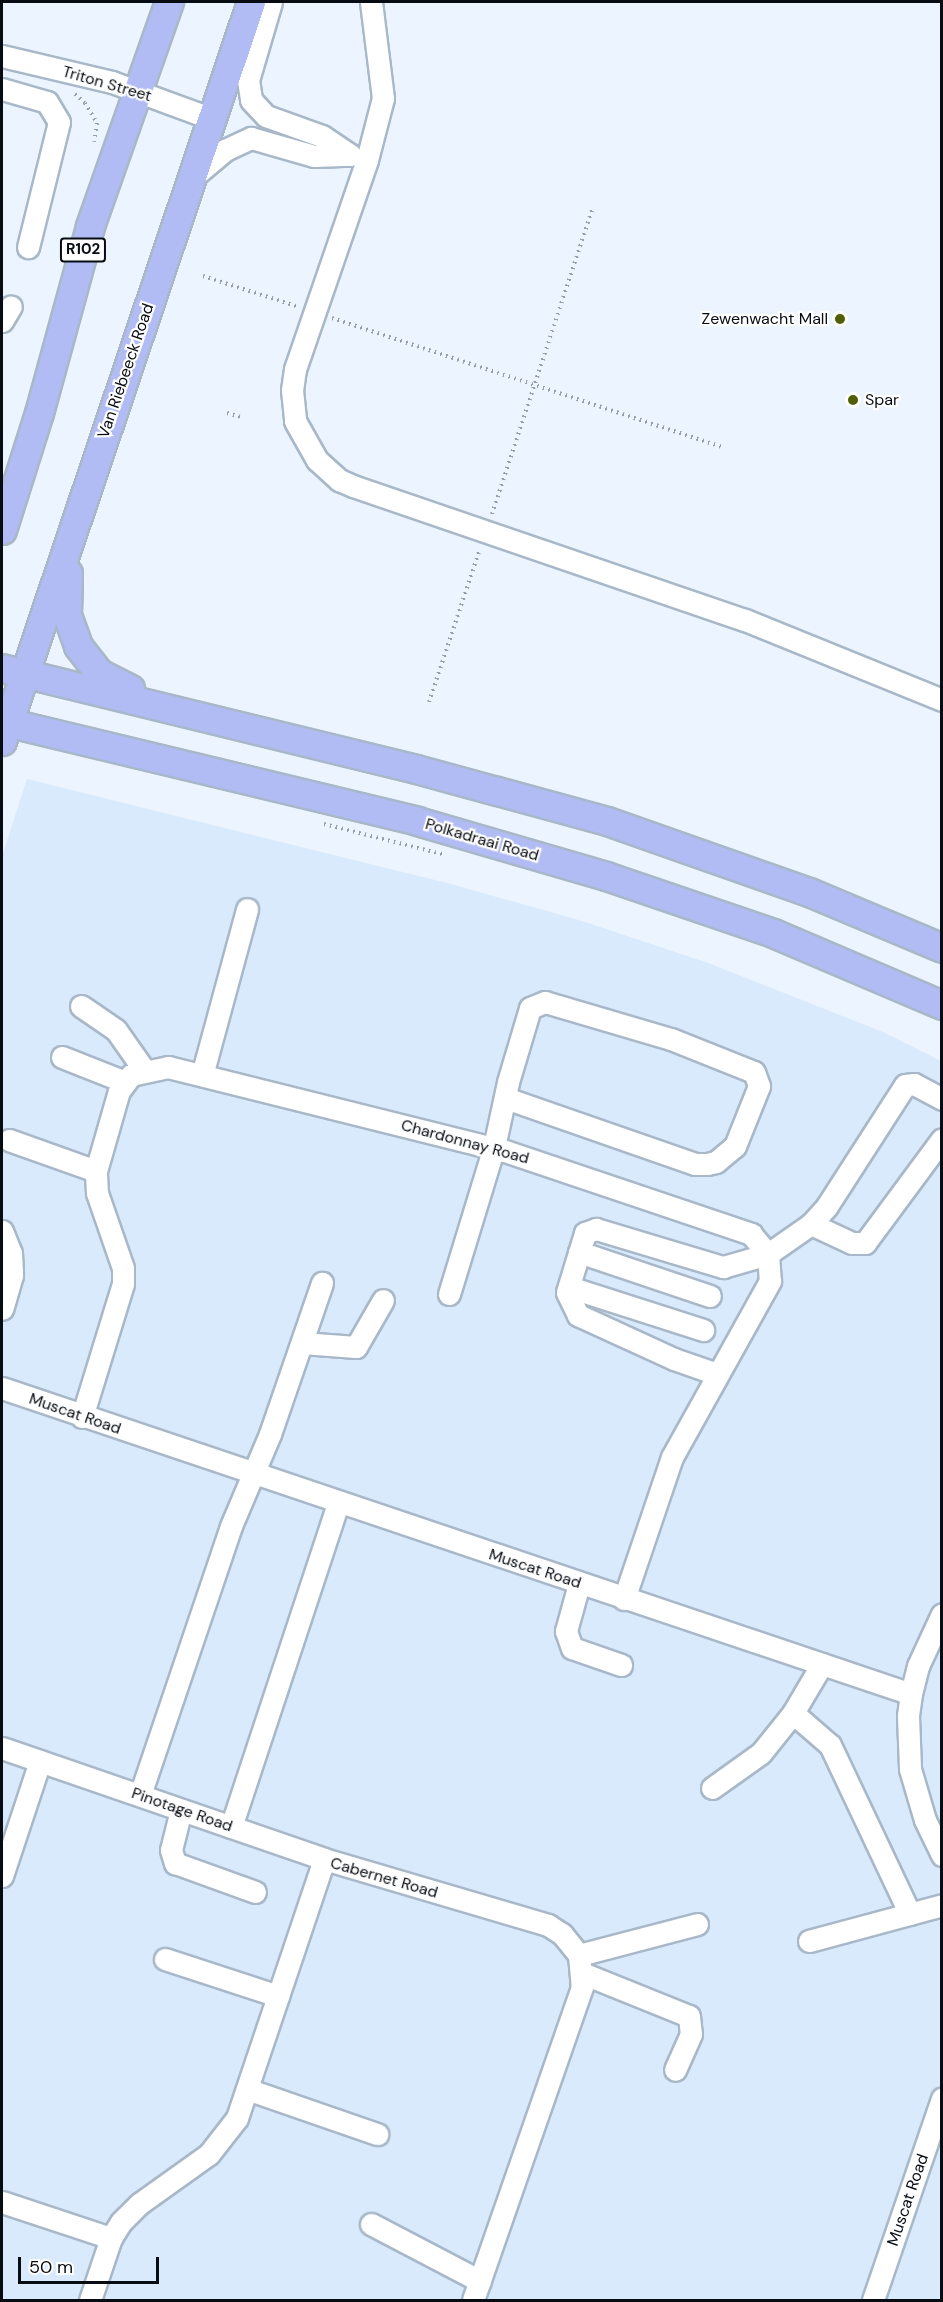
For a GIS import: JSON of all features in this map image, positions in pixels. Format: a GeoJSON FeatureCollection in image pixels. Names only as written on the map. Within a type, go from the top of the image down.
{"type":"FeatureCollection","features":[{"type":"Feature","properties":{"kind":"main road","name":"R102"},"geometry":{"type":"LineString","coordinates":[[2,530],[39,413],[90,226],[169,2]]}},
{"type":"Feature","properties":{"kind":"main road","name":"Van Riebeeck Road"},"geometry":{"type":"LineString","coordinates":[[3,728],[13,670],[75,520],[251,2]]}},
{"type":"Feature","properties":{"kind":"main road"},"geometry":{"type":"LineString","coordinates":[[75,520],[65,599],[78,646],[99,673],[114,683],[196,715]]}},
{"type":"Feature","properties":{"kind":"main road"},"geometry":{"type":"LineString","coordinates":[[13,670],[607,821],[809,892],[942,948]]}},
{"type":"Feature","properties":{"kind":"main road","name":"Polkadraai Road"},"geometry":{"type":"LineString","coordinates":[[3,728],[417,821],[606,876],[773,933],[942,1005]]}},
{"type":"Feature","properties":{"kind":"street"},"geometry":{"type":"LineString","coordinates":[[191,180],[215,157],[251,138],[314,156],[350,155],[322,135],[266,116],[251,100],[248,80],[271,2]]}},
{"type":"Feature","properties":{"kind":"street"},"geometry":{"type":"LineString","coordinates":[[371,2],[383,98],[367,160],[295,369],[292,402],[295,421],[317,460],[339,480],[353,486],[745,620],[942,700]]}},
{"type":"Feature","properties":{"kind":"street","name":"Triton Street"},"geometry":{"type":"LineString","coordinates":[[2,56],[138,91],[210,118]]}},
{"type":"Feature","properties":{"kind":"street"},"geometry":{"type":"LineString","coordinates":[[2,89],[47,102],[58,123],[28,247]]}},
{"type":"Feature","properties":{"kind":"street"},"geometry":{"type":"LineString","coordinates":[[202,1075],[247,909]]}},
{"type":"Feature","properties":{"kind":"street"},"geometry":{"type":"LineString","coordinates":[[449,1294],[494,1148],[505,1098],[526,1012],[545,1002],[682,1043],[754,1072],[759,1086],[735,1146],[716,1162],[707,1164],[695,1164],[505,1098]]}},
{"type":"Feature","properties":{"kind":"street"},"geometry":{"type":"LineString","coordinates":[[81,1006],[116,1030],[144,1070]]}},
{"type":"Feature","properties":{"kind":"street"},"geometry":{"type":"LineString","coordinates":[[62,1057],[125,1082],[96,1170],[97,1193],[123,1268],[123,1284],[82,1418]]}},
{"type":"Feature","properties":{"kind":"street","name":"Chardonnay Road"},"geometry":{"type":"LineString","coordinates":[[125,1082],[144,1070],[168,1067],[494,1148],[751,1234],[768,1254]]}},
{"type":"Feature","properties":{"kind":"street"},"geometry":{"type":"LineString","coordinates":[[717,1374],[674,1359],[578,1315],[567,1298],[585,1233],[596,1229],[710,1265],[734,1266],[768,1254],[811,1224],[836,1193],[905,1085],[914,1084],[942,1099]]}},
{"type":"Feature","properties":{"kind":"street"},"geometry":{"type":"LineString","coordinates":[[811,1224],[856,1245],[865,1243],[942,1139]]}},
{"type":"Feature","properties":{"kind":"street"},"geometry":{"type":"LineString","coordinates":[[9,1140],[96,1170]]}},
{"type":"Feature","properties":{"kind":"street"},"geometry":{"type":"LineString","coordinates":[[2,1231],[11,1253],[12,1275],[2,1310]]}},
{"type":"Feature","properties":{"kind":"street"},"geometry":{"type":"LineString","coordinates":[[579,1252],[710,1296]]}},
{"type":"Feature","properties":{"kind":"street"},"geometry":{"type":"LineString","coordinates":[[624,1599],[672,1457],[770,1281],[768,1254]]}},
{"type":"Feature","properties":{"kind":"street"},"geometry":{"type":"LineString","coordinates":[[140,1796],[231,1527],[254,1474],[322,1283]]}},
{"type":"Feature","properties":{"kind":"street"},"geometry":{"type":"LineString","coordinates":[[569,1287],[703,1330]]}},
{"type":"Feature","properties":{"kind":"street"},"geometry":{"type":"LineString","coordinates":[[302,1343],[356,1347],[383,1300]]}},
{"type":"Feature","properties":{"kind":"street","name":"Muscat Road"},"geometry":{"type":"LineString","coordinates":[[2,1388],[82,1418],[912,1694]]}},
{"type":"Feature","properties":{"kind":"street"},"geometry":{"type":"LineString","coordinates":[[231,1827],[338,1503]]}},
{"type":"Feature","properties":{"kind":"street"},"geometry":{"type":"LineString","coordinates":[[579,1584],[567,1639],[572,1648],[621,1665]]}},
{"type":"Feature","properties":{"kind":"street"},"geometry":{"type":"LineString","coordinates":[[942,1614],[918,1666],[908,1716],[910,1769],[925,1820],[942,1855]]}},
{"type":"Feature","properties":{"kind":"street"},"geometry":{"type":"LineString","coordinates":[[712,1788],[761,1753],[792,1713],[822,1664]]}},
{"type":"Feature","properties":{"kind":"street"},"geometry":{"type":"LineString","coordinates":[[792,1713],[830,1745],[910,1914]]}},
{"type":"Feature","properties":{"kind":"street","name":"Pinotage Road"},"geometry":{"type":"LineString","coordinates":[[2,1748],[324,1859]]}},
{"type":"Feature","properties":{"kind":"street"},"geometry":{"type":"LineString","coordinates":[[2,1876],[40,1761]]}},
{"type":"Feature","properties":{"kind":"street"},"geometry":{"type":"LineString","coordinates":[[181,1810],[171,1850],[175,1863],[255,1892]]}},
{"type":"Feature","properties":{"kind":"street","name":"Cabernet Road"},"geometry":{"type":"LineString","coordinates":[[90,2301],[111,2238],[139,2204],[223,2141],[237,2118],[324,1859],[548,1925],[562,1934],[580,1964]]}},
{"type":"Feature","properties":{"kind":"street"},"geometry":{"type":"LineString","coordinates":[[809,1941],[942,1905]]}},
{"type":"Feature","properties":{"kind":"street"},"geometry":{"type":"LineString","coordinates":[[580,1964],[697,1924]]}},
{"type":"Feature","properties":{"kind":"street"},"geometry":{"type":"LineString","coordinates":[[165,1959],[278,1996]]}},
{"type":"Feature","properties":{"kind":"street"},"geometry":{"type":"LineString","coordinates":[[580,1964],[688,2016],[691,2034],[675,2070]]}},
{"type":"Feature","properties":{"kind":"street"},"geometry":{"type":"LineString","coordinates":[[371,2224],[477,2291],[582,1987],[580,1964]]}},
{"type":"Feature","properties":{"kind":"street"},"geometry":{"type":"LineString","coordinates":[[247,2089],[377,2133]]}},
{"type":"Feature","properties":{"kind":"street","name":"Muscat Road"},"geometry":{"type":"LineString","coordinates":[[873,2301],[937,2126],[942,2099]]}},
{"type":"Feature","properties":{"kind":"street"},"geometry":{"type":"LineString","coordinates":[[2,2202],[111,2238]]}},
{"type":"Feature","properties":{"kind":"path"},"geometry":{"type":"LineString","coordinates":[[429,702],[592,210]]}},
{"type":"Feature","properties":{"kind":"path"},"geometry":{"type":"LineString","coordinates":[[203,276],[721,447]]}},
{"type":"Feature","properties":{"kind":"path"},"geometry":{"type":"LineString","coordinates":[[227,413],[241,417]]}},
{"type":"Feature","properties":{"kind":"path"},"geometry":{"type":"LineString","coordinates":[[320,823],[447,855]]}},
{"type":"Feature","properties":{"kind":"shaded area"},"geometry":{"type":"Polygon","coordinates":[[[27,779],[451,884],[582,921],[708,963],[883,1032],[941,1061],[941,2300],[2,2300],[2,856],[27,779]]]}},
{"type":"Feature","properties":{"kind":"place","name":"Zewenwacht Mall"},"geometry":{"type":"Point","coordinates":[840,319]}},
{"type":"Feature","properties":{"kind":"place","name":"Spar"},"geometry":{"type":"Point","coordinates":[853,400]}}]}
